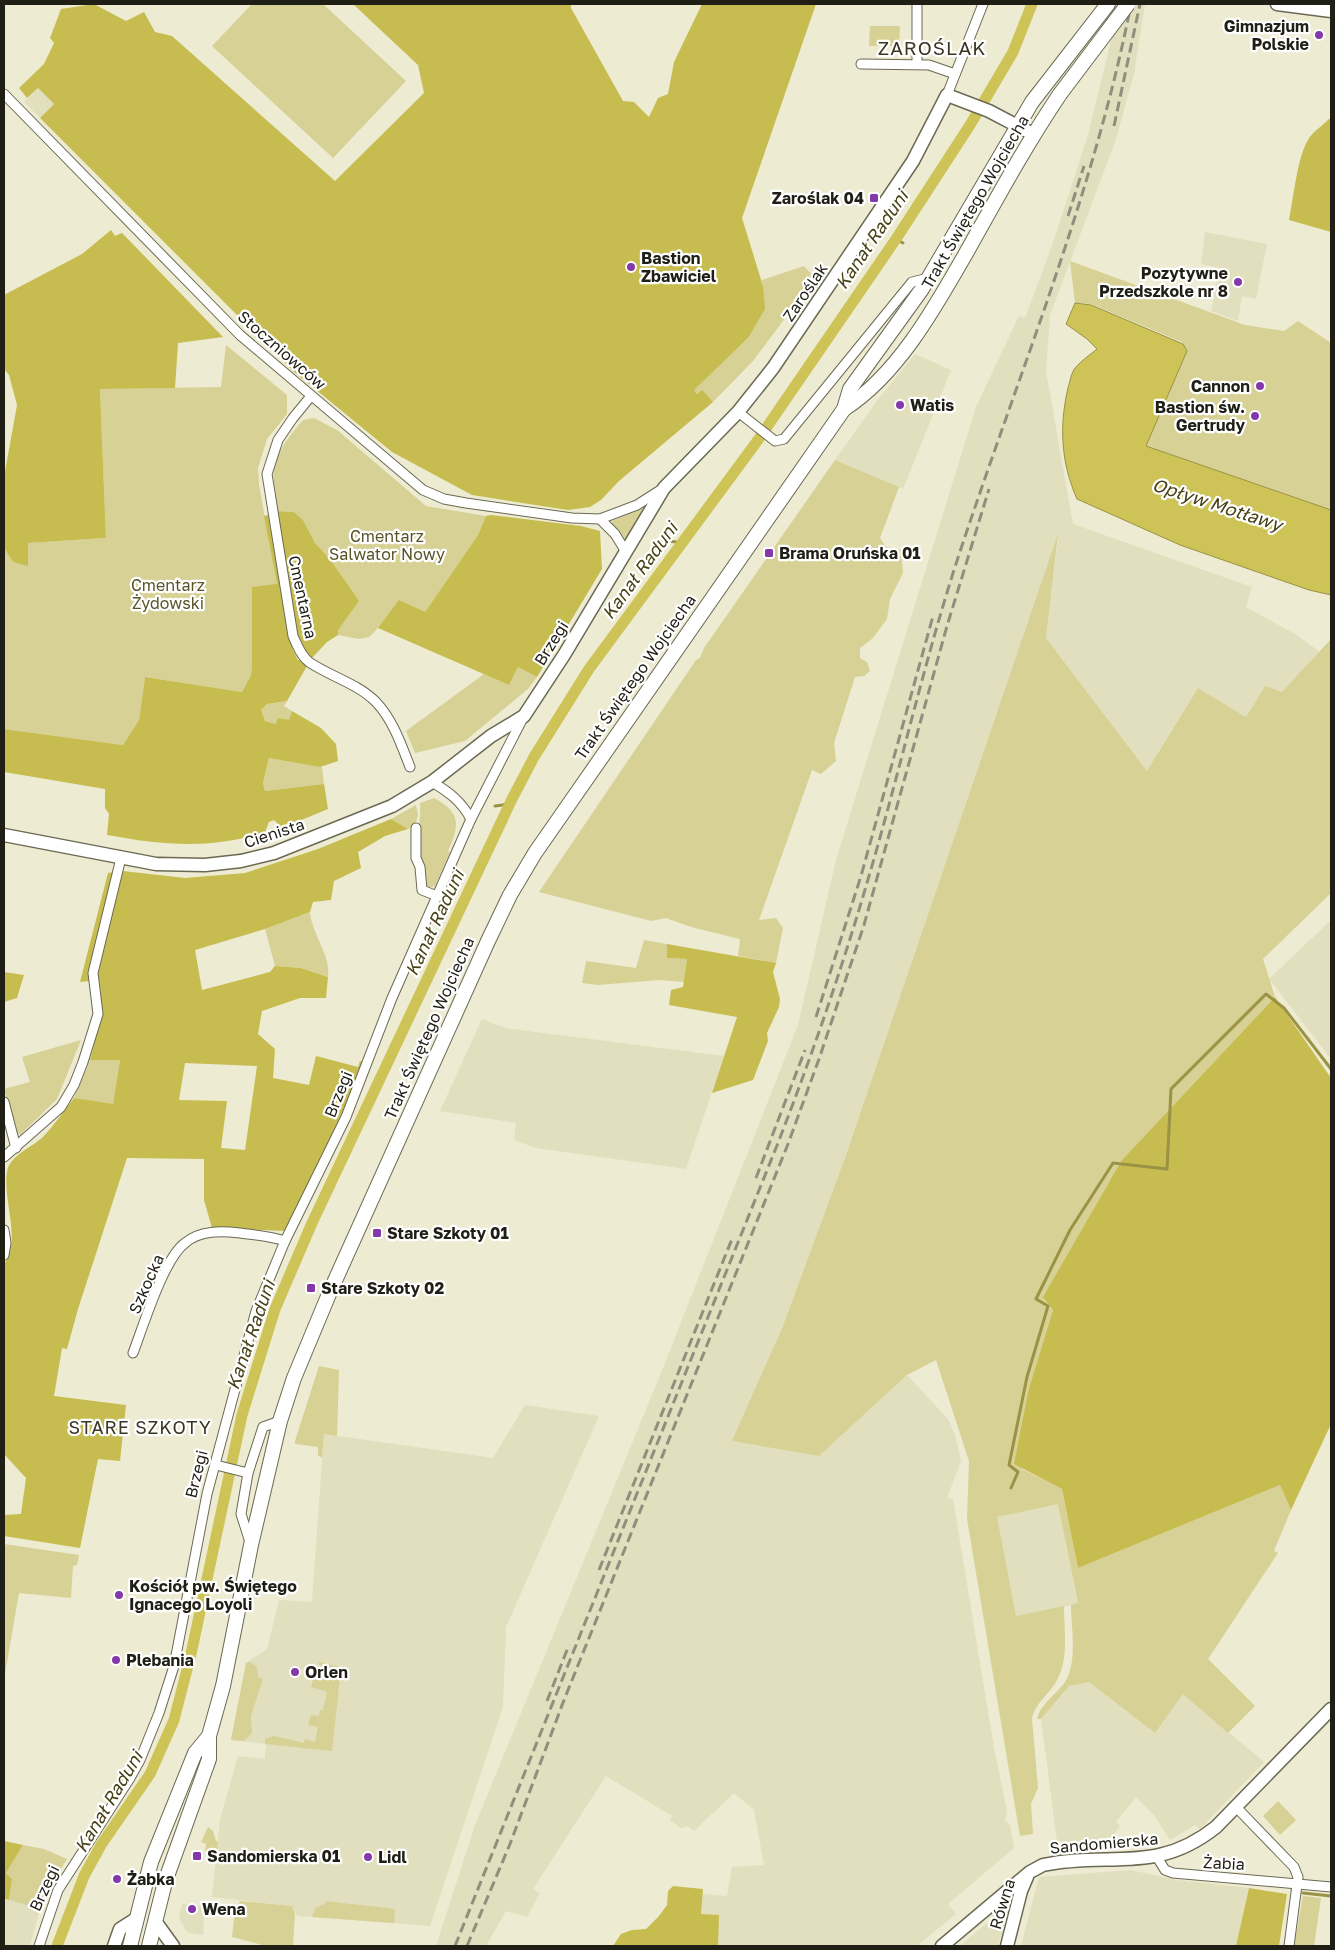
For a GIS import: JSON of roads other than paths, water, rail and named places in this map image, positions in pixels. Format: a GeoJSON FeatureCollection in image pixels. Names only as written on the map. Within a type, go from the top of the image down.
{"type":"FeatureCollection","features":[{"type":"Feature","properties":{"kind":"main road","name":"Trakt Świętego Wojciecha"},"geometry":{"type":"LineString","coordinates":[[150,1946],[169,1869],[209,1759],[209,1736],[223,1686],[250,1544],[280,1421],[307,1342],[510,895],[556,821],[844,410],[850,389],[899,325],[929,278],[1017,126],[1108,4]]}},
{"type":"Feature","properties":{"kind":"main road","name":"Trakt Świętego Wojciecha"},"geometry":{"type":"LineString","coordinates":[[844,410],[864,396],[921,326],[947,286],[1033,134],[1060,94],[1128,4]]}},
{"type":"Feature","properties":{"kind":"main road","name":"Trakt Świętego Wojciecha"},"geometry":{"type":"LineString","coordinates":[[130,1946],[134,1920],[150,1862],[195,1753],[209,1736]]}},
{"type":"Feature","properties":{"kind":"street"},"geometry":{"type":"LineString","coordinates":[[917,4],[917,64]]}},
{"type":"Feature","properties":{"kind":"street","name":"Zaroślak"},"geometry":{"type":"LineString","coordinates":[[664,488],[738,412],[773,368],[913,161],[946,95],[983,4]]}},
{"type":"Feature","properties":{"kind":"street"},"geometry":{"type":"LineString","coordinates":[[1277,4],[1317,7],[1331,11]]}},
{"type":"Feature","properties":{"kind":"street"},"geometry":{"type":"LineString","coordinates":[[861,64],[929,65],[955,74]]}},
{"type":"Feature","properties":{"kind":"street","name":"Stoczniowców"},"geometry":{"type":"LineString","coordinates":[[4,94],[240,335],[415,484],[434,496],[466,503],[572,518],[600,519],[637,505],[664,488]]}},
{"type":"Feature","properties":{"kind":"street"},"geometry":{"type":"LineString","coordinates":[[946,95],[997,116],[1033,134]]}},
{"type":"Feature","properties":{"kind":"street","name":"Trakt Świętego Wojciecha"},"geometry":{"type":"LineString","coordinates":[[738,412],[775,440],[784,439],[912,282],[929,278]]}},
{"type":"Feature","properties":{"kind":"street","name":"Cmentarna"},"geometry":{"type":"LineString","coordinates":[[311,396],[292,418],[278,440],[267,474],[293,636],[301,652],[309,662],[349,682],[376,702],[398,736],[410,767]]}},
{"type":"Feature","properties":{"kind":"street","name":"Brzegi"},"geometry":{"type":"LineString","coordinates":[[39,1946],[58,1890],[133,1772],[159,1713],[174,1666],[199,1531],[218,1465],[256,1310],[285,1241],[346,1117],[392,998],[471,819],[524,716],[564,655],[664,488]]}},
{"type":"Feature","properties":{"kind":"street"},"geometry":{"type":"LineString","coordinates":[[600,519],[615,534],[626,552]]}},
{"type":"Feature","properties":{"kind":"street","name":"Cienista"},"geometry":{"type":"LineString","coordinates":[[4,835],[121,858],[181,866],[205,866],[249,859],[274,853],[372,815],[432,782],[491,736],[524,716]]}},
{"type":"Feature","properties":{"kind":"street"},"geometry":{"type":"LineString","coordinates":[[432,782],[448,791],[463,804],[471,819]]}},
{"type":"Feature","properties":{"kind":"street"},"geometry":{"type":"LineString","coordinates":[[416,828],[416,858],[420,867],[422,890],[437,896]]}},
{"type":"Feature","properties":{"kind":"street"},"geometry":{"type":"LineString","coordinates":[[4,1157],[61,1107],[74,1085],[87,1053],[98,1014],[93,972],[121,858]]}},
{"type":"Feature","properties":{"kind":"street"},"geometry":{"type":"LineString","coordinates":[[4,1102],[16,1148]]}},
{"type":"Feature","properties":{"kind":"street"},"geometry":{"type":"LineString","coordinates":[[4,1230],[6,1243],[4,1255]]}},
{"type":"Feature","properties":{"kind":"street","name":"Szkocka"},"geometry":{"type":"LineString","coordinates":[[132,1353],[167,1267],[184,1243],[195,1237],[215,1232],[260,1235],[285,1241]]}},
{"type":"Feature","properties":{"kind":"street"},"geometry":{"type":"LineString","coordinates":[[250,1544],[241,1514],[248,1473],[263,1427],[280,1421]]}},
{"type":"Feature","properties":{"kind":"street"},"geometry":{"type":"LineString","coordinates":[[218,1465],[248,1473]]}},
{"type":"Feature","properties":{"kind":"street","name":"Sandomierska"},"geometry":{"type":"LineString","coordinates":[[942,1946],[1030,1872],[1043,1865],[1157,1857],[1197,1842],[1236,1807],[1331,1709]]}},
{"type":"Feature","properties":{"kind":"street"},"geometry":{"type":"LineString","coordinates":[[1236,1807],[1294,1868],[1298,1883],[1288,1946]]}},
{"type":"Feature","properties":{"kind":"street","name":"Żabia"},"geometry":{"type":"LineString","coordinates":[[1157,1857],[1165,1870],[1173,1874],[1331,1887]]}},
{"type":"Feature","properties":{"kind":"street","name":"Równa"},"geometry":{"type":"LineString","coordinates":[[1007,1946],[1021,1891],[1030,1872]]}},
{"type":"Feature","properties":{"kind":"street"},"geometry":{"type":"LineString","coordinates":[[114,1946],[120,1929],[134,1920]]}},
{"type":"Feature","properties":{"kind":"street"},"geometry":{"type":"LineString","coordinates":[[155,1921],[173,1946]]}},
{"type":"Feature","properties":{"kind":"water","name":"Opływ Motławy"},"geometry":{"type":"Polygon","coordinates":[[[1075,303],[1091,305],[1183,344],[1187,351],[1146,446],[1331,510],[1331,595],[1309,590],[1180,545],[1077,499],[1065,458],[1063,416],[1068,388],[1074,369],[1097,349],[1087,339],[1066,324],[1075,303]]]}},
{"type":"Feature","properties":{"kind":"waterway","name":"Kanał Raduni"},"geometry":{"type":"LineString","coordinates":[[57,1946],[84,1876],[101,1845],[150,1774],[174,1720],[191,1654],[242,1415],[275,1309],[312,1223],[512,799],[534,757],[589,669],[758,440],[896,239],[970,125],[1013,52],[1032,4]]}},
{"type":"Feature","properties":{"kind":"waterway"},"geometry":{"type":"LineString","coordinates":[[896,239],[903,243]]}},
{"type":"Feature","properties":{"kind":"waterway"},"geometry":{"type":"LineString","coordinates":[[662,540],[683,543]]}},
{"type":"Feature","properties":{"kind":"waterway"},"geometry":{"type":"LineString","coordinates":[[495,806],[510,804]]}},
{"type":"Feature","properties":{"kind":"waterway"},"geometry":{"type":"LineString","coordinates":[[1011,1488],[1018,1472],[1009,1465],[1027,1377],[1048,1306],[1036,1299],[1070,1230],[1113,1163],[1167,1169],[1171,1089],[1266,994],[1284,1008],[1331,1069]]}},
{"type":"Feature","properties":{"kind":"waterway"},"geometry":{"type":"LineString","coordinates":[[1303,1893],[1331,1896]]}},
{"type":"Feature","properties":{"kind":"railway"},"geometry":{"type":"LineString","coordinates":[[455,1946],[803,1077],[849,943],[869,876],[931,646],[954,570],[1051,289],[1096,148],[1131,4]]}},
{"type":"Feature","properties":{"kind":"railway"},"geometry":{"type":"LineString","coordinates":[[1114,126],[1140,4]]}},
{"type":"Feature","properties":{"kind":"railway"},"geometry":{"type":"LineString","coordinates":[[1068,216],[1084,166]]}},
{"type":"Feature","properties":{"kind":"railway"},"geometry":{"type":"LineString","coordinates":[[467,1946],[510,1844],[564,1700],[788,1144],[819,1059],[864,925],[947,626],[989,489]]}},
{"type":"Feature","properties":{"kind":"railway"},"geometry":{"type":"LineString","coordinates":[[816,1017],[861,876],[933,616]]}},
{"type":"Feature","properties":{"kind":"railway"},"geometry":{"type":"LineString","coordinates":[[756,1178],[805,1050]]}},
{"type":"Feature","properties":{"kind":"railway"},"geometry":{"type":"LineString","coordinates":[[599,1570],[732,1239]]}},
{"type":"Feature","properties":{"kind":"railway"},"geometry":{"type":"LineString","coordinates":[[547,1701],[569,1645]]}},
{"type":"Feature","properties":{"kind":"place","name":"Gimnazjum Polskie"},"geometry":{"type":"Point","coordinates":[1319,35]}},
{"type":"Feature","properties":{"kind":"place","name":"Zaroślak 04"},"geometry":{"type":"Point","coordinates":[874,198]}},
{"type":"Feature","properties":{"kind":"place","name":"Bastion Zbawiciel"},"geometry":{"type":"Point","coordinates":[631,267]}},
{"type":"Feature","properties":{"kind":"place","name":"Pozytywne Przedszkole nr 8"},"geometry":{"type":"Point","coordinates":[1238,282]}},
{"type":"Feature","properties":{"kind":"place","name":"Cannon"},"geometry":{"type":"Point","coordinates":[1260,386]}},
{"type":"Feature","properties":{"kind":"place","name":"Watis"},"geometry":{"type":"Point","coordinates":[900,405]}},
{"type":"Feature","properties":{"kind":"place","name":"Bastion św. Gertrudy"},"geometry":{"type":"Point","coordinates":[1255,416]}},
{"type":"Feature","properties":{"kind":"place","name":"Brama Oruńska 01"},"geometry":{"type":"Point","coordinates":[769,553]}},
{"type":"Feature","properties":{"kind":"place","name":"Stare Szkoty 01"},"geometry":{"type":"Point","coordinates":[377,1233]}},
{"type":"Feature","properties":{"kind":"place","name":"Stare Szkoty 02"},"geometry":{"type":"Point","coordinates":[311,1288]}},
{"type":"Feature","properties":{"kind":"place","name":"Kościół pw. Świętego Ignacego Loyoli"},"geometry":{"type":"Point","coordinates":[119,1595]}},
{"type":"Feature","properties":{"kind":"place","name":"Plebania"},"geometry":{"type":"Point","coordinates":[116,1660]}},
{"type":"Feature","properties":{"kind":"place","name":"Orlen"},"geometry":{"type":"Point","coordinates":[295,1672]}},
{"type":"Feature","properties":{"kind":"place","name":"Sandomierska 01"},"geometry":{"type":"Point","coordinates":[197,1856]}},
{"type":"Feature","properties":{"kind":"place","name":"Lidl"},"geometry":{"type":"Point","coordinates":[368,1857]}},
{"type":"Feature","properties":{"kind":"place","name":"Żabka"},"geometry":{"type":"Point","coordinates":[117,1879]}},
{"type":"Feature","properties":{"kind":"place","name":"Wena"},"geometry":{"type":"Point","coordinates":[192,1909]}},
{"type":"Feature","properties":{"kind":"district","name":"ZAROŚLAK"},"geometry":{"type":"Point","coordinates":[932,48]}},
{"type":"Feature","properties":{"kind":"district","name":"STARE SZKOTY"},"geometry":{"type":"Point","coordinates":[140,1428]}},
{"type":"Feature","properties":{"kind":"park label","name":"Cmentarz Salwator Nowy"},"geometry":{"type":"Point","coordinates":[387,545]}},
{"type":"Feature","properties":{"kind":"park label","name":"Cmentarz Żydowski"},"geometry":{"type":"Point","coordinates":[168,594]}}]}
